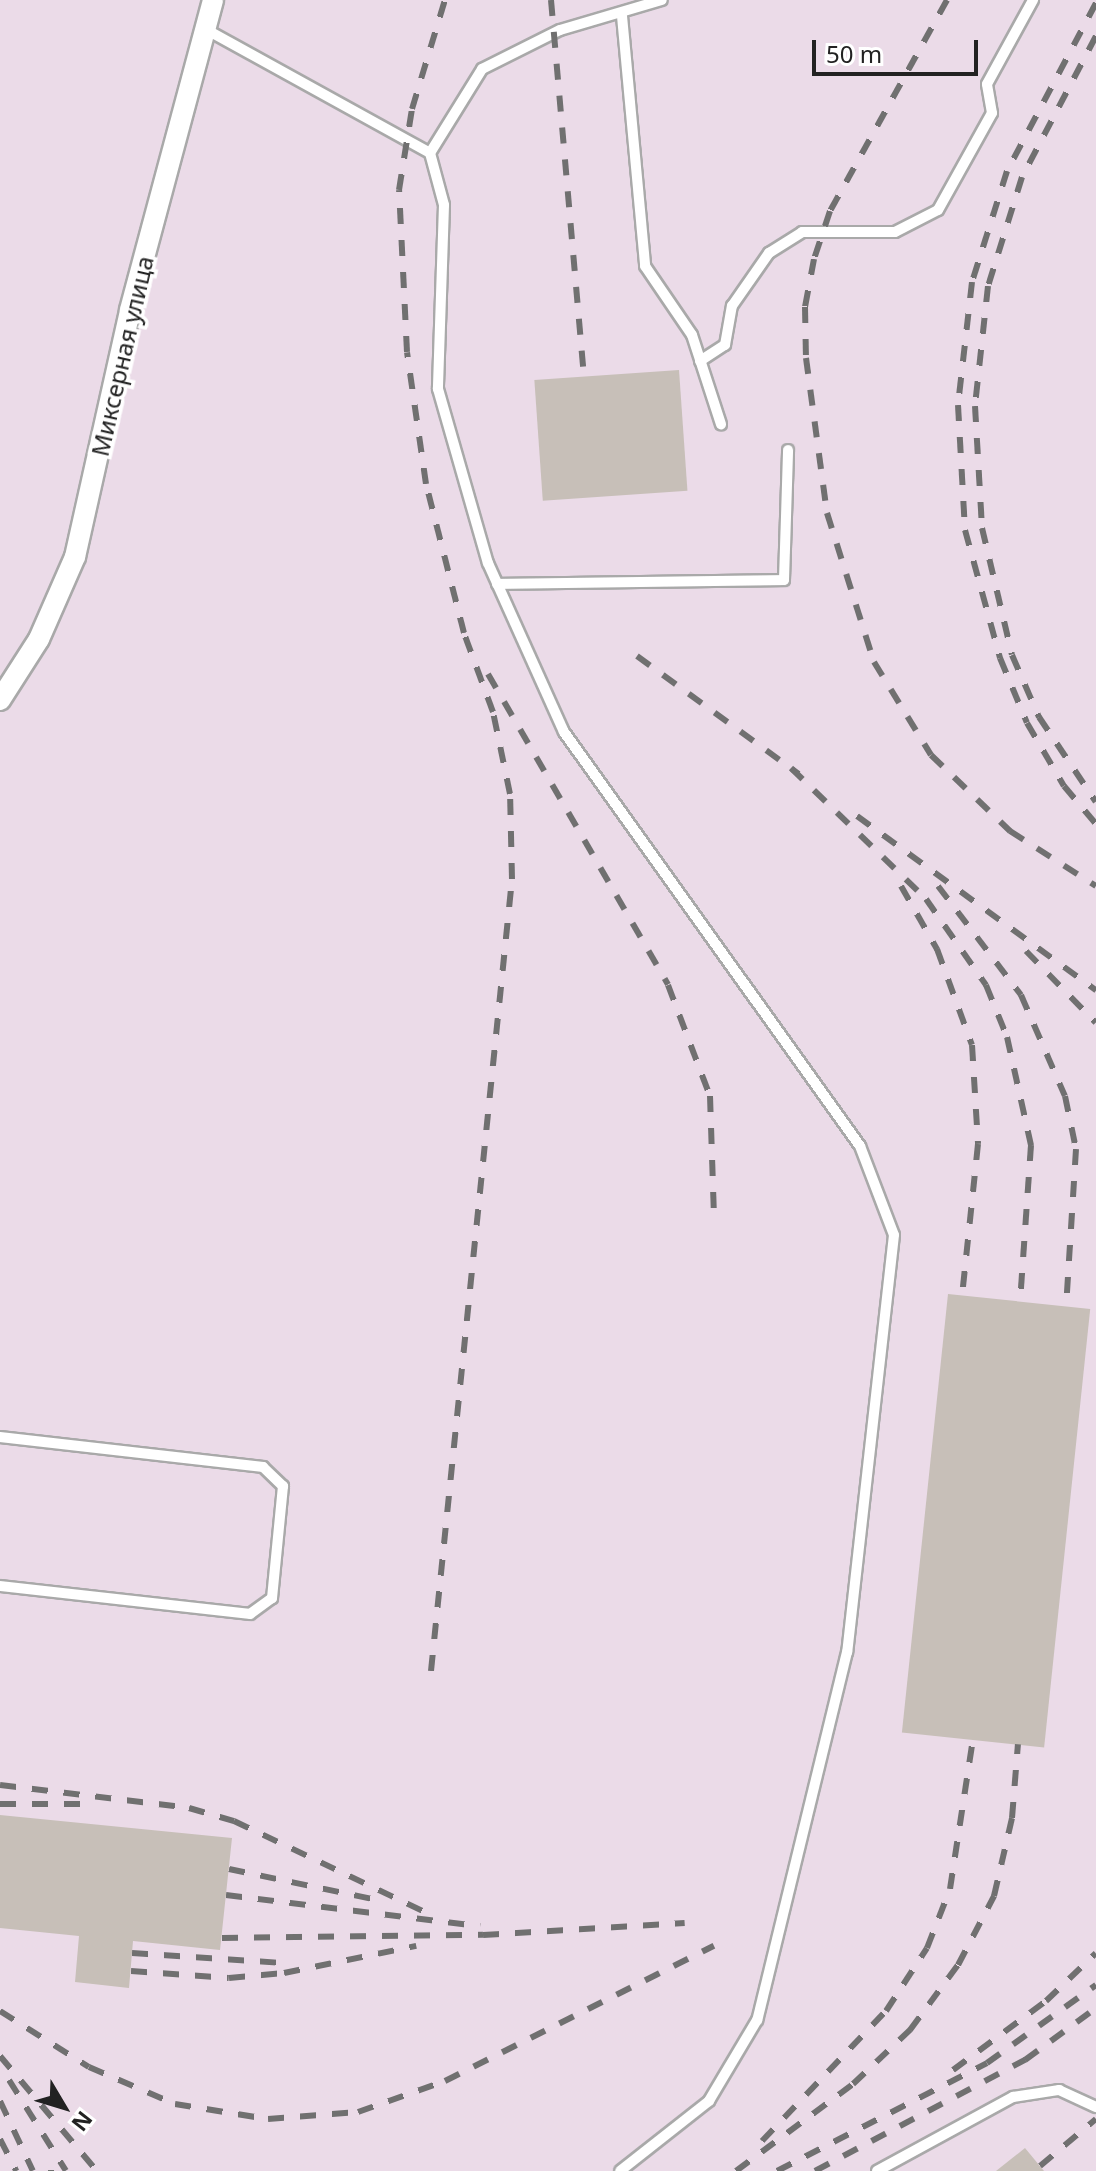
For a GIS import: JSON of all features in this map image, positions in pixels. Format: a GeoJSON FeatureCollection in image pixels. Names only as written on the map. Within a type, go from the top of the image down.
{"type":"FeatureCollection","features":[{"type":"Feature","properties":{"kind":"street","name":"Миксерная улица"},"geometry":{"type":"LineString","coordinates":[[0,700],[39,639],[75,557],[130,310],[209,31],[213,0]]}},
{"type":"Feature","properties":{"kind":"lane"},"geometry":{"type":"LineString","coordinates":[[430,153],[482,69],[560,30],[622,16],[662,0]]}},
{"type":"Feature","properties":{"kind":"lane"},"geometry":{"type":"LineString","coordinates":[[700,361],[725,345],[732,306],[769,253],[802,232],[895,232],[938,210],[992,113],[987,84],[1033,0]]}},
{"type":"Feature","properties":{"kind":"lane"},"geometry":{"type":"LineString","coordinates":[[622,16],[645,266],[692,335],[721,424]]}},
{"type":"Feature","properties":{"kind":"lane"},"geometry":{"type":"LineString","coordinates":[[209,31],[430,153],[444,205],[438,389],[497,584],[564,732],[860,1146],[894,1235],[847,1652],[757,2020],[709,2101],[620,2171]]}},
{"type":"Feature","properties":{"kind":"lane"},"geometry":{"type":"LineString","coordinates":[[497,584],[784,580],[788,450]]}},
{"type":"Feature","properties":{"kind":"lane"},"geometry":{"type":"LineString","coordinates":[[0,1437],[263,1467],[283,1486],[272,1598],[250,1614],[0,1586]]}},
{"type":"Feature","properties":{"kind":"lane"},"geometry":{"type":"LineString","coordinates":[[877,2171],[1013,2097],[1059,2090],[1096,2107]]}},
{"type":"Feature","properties":{"kind":"shaded area"},"geometry":{"type":"Polygon","coordinates":[[[0,0],[1096,0],[1096,2171],[0,2171],[0,0]]]}},
{"type":"Feature","properties":{"kind":"building"},"geometry":{"type":"Polygon","coordinates":[[[679,370],[687,491],[543,501],[534,380],[679,370]]]}},
{"type":"Feature","properties":{"kind":"building"},"geometry":{"type":"Polygon","coordinates":[[[948,1294],[1090,1309],[1044,1748],[902,1733],[948,1294]]]}},
{"type":"Feature","properties":{"kind":"building"},"geometry":{"type":"Polygon","coordinates":[[[0,1815],[232,1838],[220,1950],[133,1941],[129,1988],[75,1982],[79,1936],[0,1928],[0,1815]]]}},
{"type":"Feature","properties":{"kind":"building"},"geometry":{"type":"Polygon","coordinates":[[[1025,2148],[1044,2171],[996,2171],[1025,2148]]]}},
{"type":"Feature","properties":{"kind":"railway"},"geometry":{"type":"LineString","coordinates":[[431,1671],[512,879],[510,794],[493,712],[464,633],[426,484],[407,352],[399,190],[412,109],[445,0]]}},
{"type":"Feature","properties":{"kind":"railway"},"geometry":{"type":"LineString","coordinates":[[551,0],[584,377]]}},
{"type":"Feature","properties":{"kind":"railway"},"geometry":{"type":"LineString","coordinates":[[947,0],[830,211],[814,259],[805,307],[806,358],[827,513],[874,662],[931,755],[1010,831],[1096,886]]}},
{"type":"Feature","properties":{"kind":"railway"},"geometry":{"type":"LineString","coordinates":[[1096,3],[1007,171],[972,282],[958,405],[965,530],[1000,658],[1027,723],[1064,786],[1096,824]]}},
{"type":"Feature","properties":{"kind":"railway"},"geometry":{"type":"LineString","coordinates":[[1096,36],[1022,177],[988,286],[975,406],[982,528],[1012,655],[1039,717],[1096,802]]}},
{"type":"Feature","properties":{"kind":"railway"},"geometry":{"type":"LineString","coordinates":[[637,656],[799,774]]}},
{"type":"Feature","properties":{"kind":"railway"},"geometry":{"type":"LineString","coordinates":[[488,674],[668,985],[710,1096],[714,1215]]}},
{"type":"Feature","properties":{"kind":"railway"},"geometry":{"type":"LineString","coordinates":[[791,768],[926,899],[986,985],[1007,1037],[1031,1145],[1020,1301]]}},
{"type":"Feature","properties":{"kind":"railway"},"geometry":{"type":"LineString","coordinates":[[857,816],[1096,990]]}},
{"type":"Feature","properties":{"kind":"railway"},"geometry":{"type":"LineString","coordinates":[[901,886],[937,949],[972,1045],[978,1144],[962,1295]]}},
{"type":"Feature","properties":{"kind":"railway"},"geometry":{"type":"LineString","coordinates":[[938,886],[1021,995],[1065,1096],[1076,1149],[1066,1306]]}},
{"type":"Feature","properties":{"kind":"railway"},"geometry":{"type":"LineString","coordinates":[[1026,951],[1096,1023]]}},
{"type":"Feature","properties":{"kind":"railway"},"geometry":{"type":"LineString","coordinates":[[762,2141],[886,2011],[927,1948],[950,1889],[973,1739]]}},
{"type":"Feature","properties":{"kind":"railway"},"geometry":{"type":"LineString","coordinates":[[736,2171],[853,2084],[910,2030],[958,1965],[994,1896],[1012,1818],[1018,1744]]}},
{"type":"Feature","properties":{"kind":"railway"},"geometry":{"type":"LineString","coordinates":[[0,1785],[189,1808],[234,1821],[427,1913]]}},
{"type":"Feature","properties":{"kind":"railway"},"geometry":{"type":"LineString","coordinates":[[0,1804],[92,1804]]}},
{"type":"Feature","properties":{"kind":"railway"},"geometry":{"type":"LineString","coordinates":[[229,1869],[372,1899]]}},
{"type":"Feature","properties":{"kind":"railway"},"geometry":{"type":"LineString","coordinates":[[226,1895],[480,1926]]}},
{"type":"Feature","properties":{"kind":"railway"},"geometry":{"type":"LineString","coordinates":[[222,1938],[483,1935],[685,1923]]}},
{"type":"Feature","properties":{"kind":"railway"},"geometry":{"type":"LineString","coordinates":[[131,1971],[229,1978],[284,1973],[416,1946]]}},
{"type":"Feature","properties":{"kind":"railway"},"geometry":{"type":"LineString","coordinates":[[0,2011],[89,2067],[175,2104],[268,2119],[358,2112],[445,2081],[714,1946]]}},
{"type":"Feature","properties":{"kind":"railway"},"geometry":{"type":"LineString","coordinates":[[132,1953],[281,1963]]}},
{"type":"Feature","properties":{"kind":"railway"},"geometry":{"type":"LineString","coordinates":[[953,2070],[1046,2001],[1096,1953]]}},
{"type":"Feature","properties":{"kind":"railway"},"geometry":{"type":"LineString","coordinates":[[777,2171],[987,2063],[1096,1985]]}},
{"type":"Feature","properties":{"kind":"railway"},"geometry":{"type":"LineString","coordinates":[[815,2171],[1025,2060],[1096,2008]]}},
{"type":"Feature","properties":{"kind":"railway"},"geometry":{"type":"LineString","coordinates":[[0,2056],[97,2171]]}},
{"type":"Feature","properties":{"kind":"railway"},"geometry":{"type":"LineString","coordinates":[[9,2080],[66,2171]]}},
{"type":"Feature","properties":{"kind":"railway"},"geometry":{"type":"LineString","coordinates":[[0,2101],[33,2171]]}},
{"type":"Feature","properties":{"kind":"railway"},"geometry":{"type":"LineString","coordinates":[[1040,2166],[1096,2119]]}},
{"type":"Feature","properties":{"kind":"railway"},"geometry":{"type":"LineString","coordinates":[[0,2139],[16,2171]]}}]}
